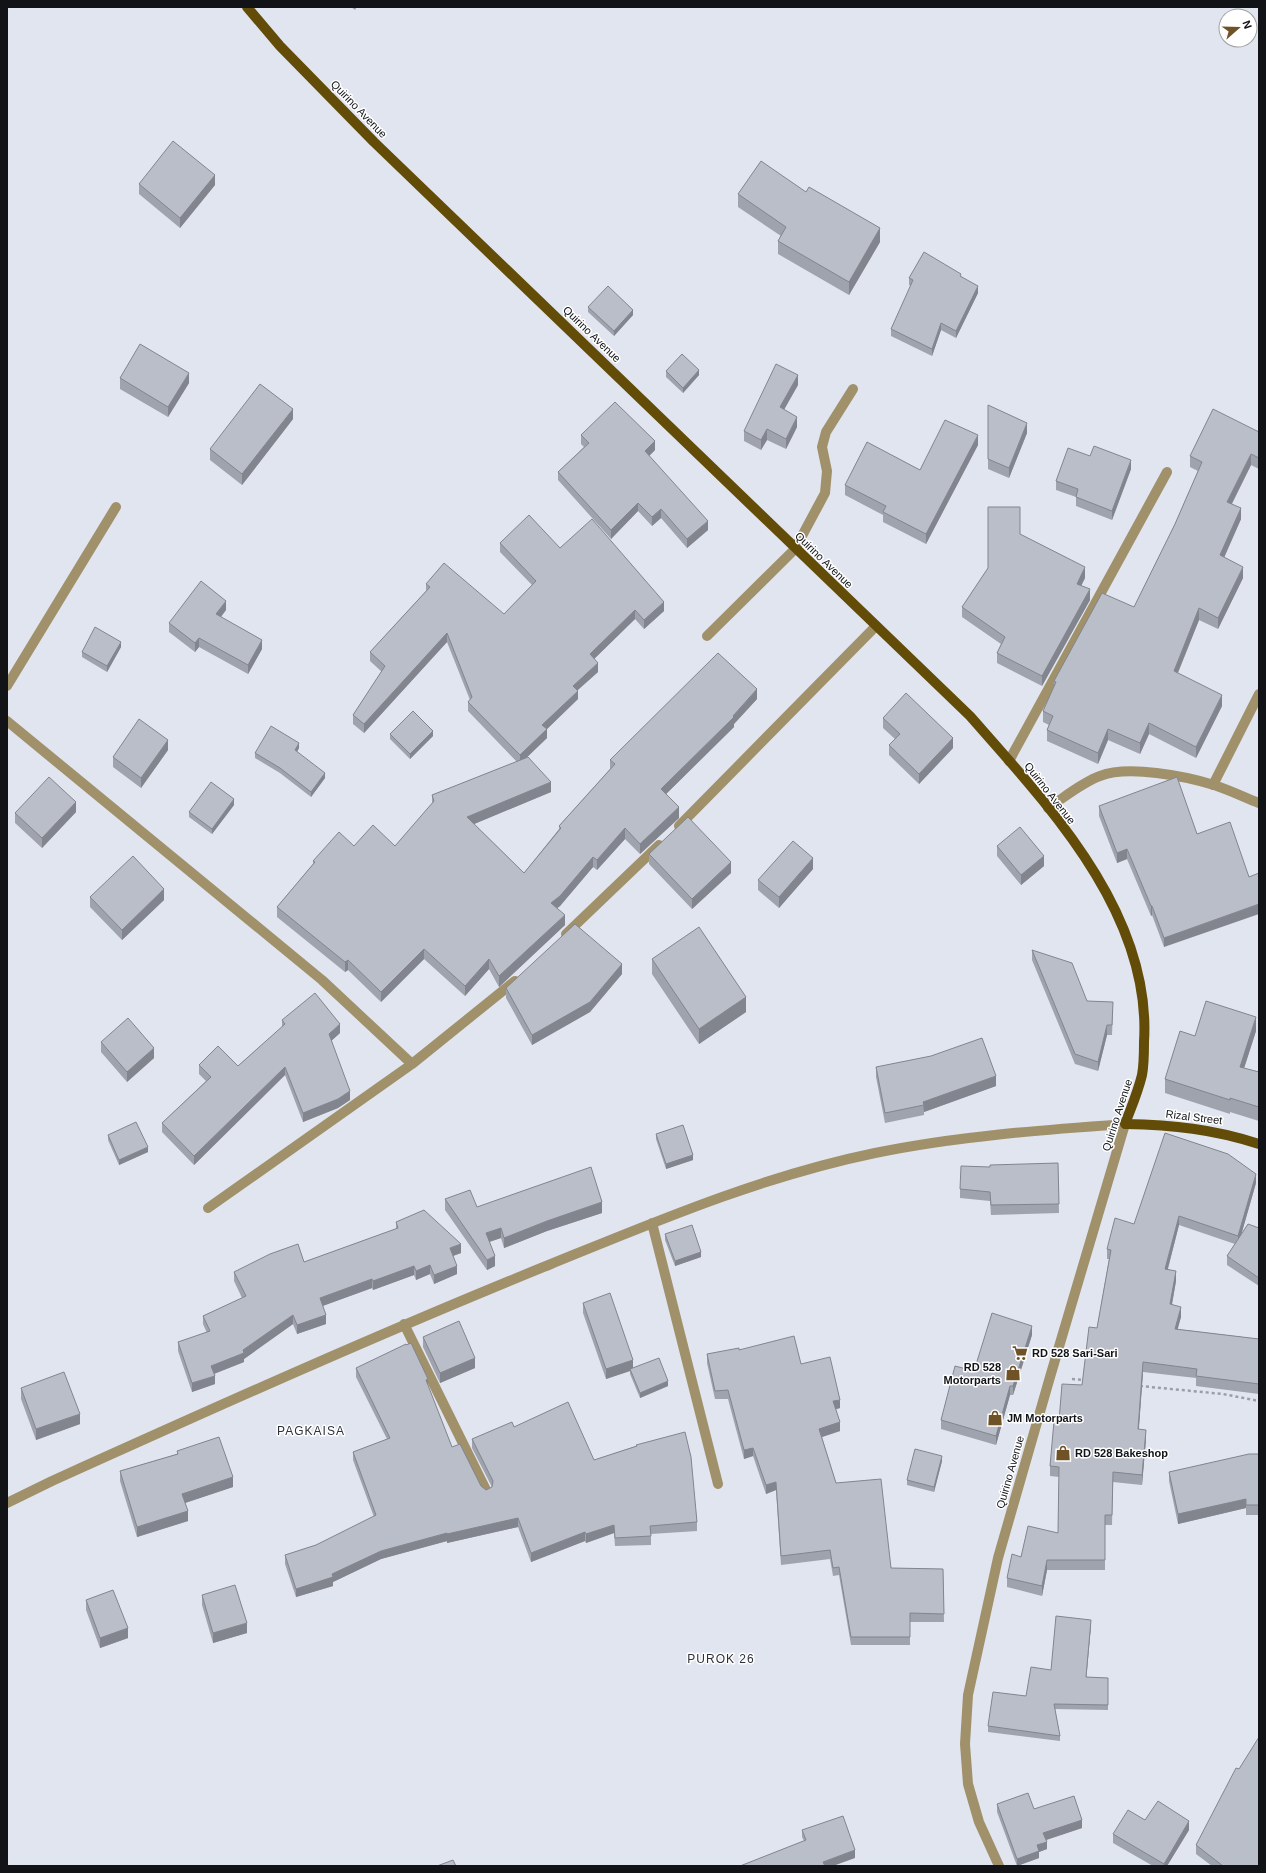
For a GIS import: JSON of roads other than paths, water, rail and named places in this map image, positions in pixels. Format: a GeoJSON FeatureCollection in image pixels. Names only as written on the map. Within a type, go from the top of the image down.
{"type":"FeatureCollection","features":[{"type":"Feature","properties":{"kind":"main road","name":"Quirino Avenue"},"geometry":{"type":"LineString","coordinates":[[247,7],[280,46],[374,142],[970,716],[1048,808],[1088,863],[1118,914],[1139,976],[1145,1021],[1142,1074],[1125,1124]]}},
{"type":"Feature","properties":{"kind":"main road","name":"Rizal Street"},"geometry":{"type":"LineString","coordinates":[[1125,1124],[1171,1125],[1228,1134],[1259,1144]]}},
{"type":"Feature","properties":{"kind":"street"},"geometry":{"type":"LineString","coordinates":[[707,636],[795,549],[825,493],[827,471],[822,447],[826,432],[853,389]]}},
{"type":"Feature","properties":{"kind":"street"},"geometry":{"type":"LineString","coordinates":[[1009,761],[1167,472]]}},
{"type":"Feature","properties":{"kind":"street"},"geometry":{"type":"LineString","coordinates":[[7,686],[116,507]]}},
{"type":"Feature","properties":{"kind":"street"},"geometry":{"type":"LineString","coordinates":[[557,942],[667,837],[876,626]]}},
{"type":"Feature","properties":{"kind":"street"},"geometry":{"type":"LineString","coordinates":[[1213,785],[1259,694]]}},
{"type":"Feature","properties":{"kind":"street"},"geometry":{"type":"LineString","coordinates":[[7,720],[322,980],[412,1064]]}},
{"type":"Feature","properties":{"kind":"street"},"geometry":{"type":"LineString","coordinates":[[1048,808],[1082,785],[1100,776],[1122,772],[1154,772],[1213,785],[1259,803]]}},
{"type":"Feature","properties":{"kind":"street"},"geometry":{"type":"LineString","coordinates":[[208,1208],[412,1064],[525,972]]}},
{"type":"Feature","properties":{"kind":"street"},"geometry":{"type":"LineString","coordinates":[[7,1503],[66,1475],[404,1324],[652,1223],[724,1196],[796,1172],[875,1153],[961,1138],[1125,1124]]}},
{"type":"Feature","properties":{"kind":"street","name":"Quirino Avenue"},"geometry":{"type":"LineString","coordinates":[[999,1866],[979,1822],[968,1784],[965,1744],[968,1695],[998,1558],[1125,1124]]}},
{"type":"Feature","properties":{"kind":"street"},"geometry":{"type":"LineString","coordinates":[[652,1223],[718,1484]]}},
{"type":"Feature","properties":{"kind":"street"},"geometry":{"type":"LineString","coordinates":[[404,1324],[487,1492]]}},
{"type":"Feature","properties":{"kind":"place","name":"RD 528 Sari-Sari"},"geometry":{"type":"Point","coordinates":[1020,1353]}},
{"type":"Feature","properties":{"kind":"place","name":"RD 528 Motorparts"},"geometry":{"type":"Point","coordinates":[1013,1373]}},
{"type":"Feature","properties":{"kind":"place","name":"JM Motorparts"},"geometry":{"type":"Point","coordinates":[995,1418]}},
{"type":"Feature","properties":{"kind":"place","name":"RD 528 Bakeshop"},"geometry":{"type":"Point","coordinates":[1063,1453]}},
{"type":"Feature","properties":{"kind":"district","name":"PAGKAISA"},"geometry":{"type":"Point","coordinates":[311,1431]}},
{"type":"Feature","properties":{"kind":"district","name":"PUROK 26"},"geometry":{"type":"Point","coordinates":[721,1659]}}]}
